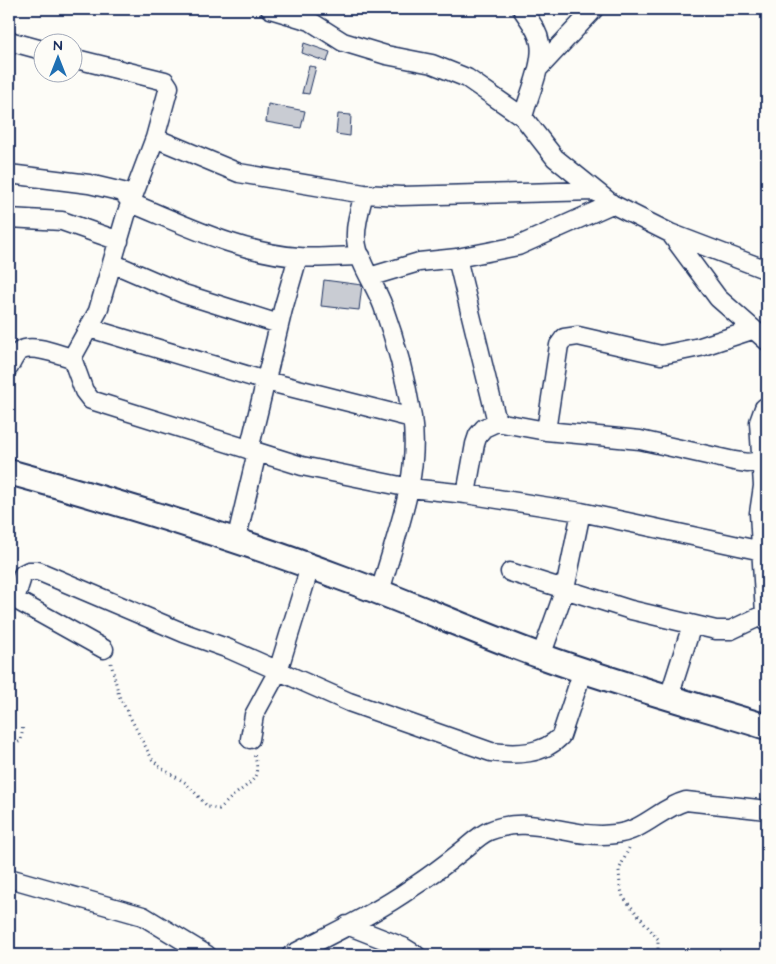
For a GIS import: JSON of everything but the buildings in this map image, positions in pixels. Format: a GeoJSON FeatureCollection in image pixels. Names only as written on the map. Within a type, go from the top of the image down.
{"type":"FeatureCollection","features":[{"type":"Feature","properties":{"kind":"street"},"geometry":{"type":"LineString","coordinates":[[270,9],[310,21],[343,42],[386,55],[432,64],[467,78],[523,117],[555,158],[612,204],[670,233],[767,270]]}},
{"type":"Feature","properties":{"kind":"street"},"geometry":{"type":"LineString","coordinates":[[522,9],[536,30],[541,45],[538,69],[523,117]]}},
{"type":"Feature","properties":{"kind":"street"},"geometry":{"type":"LineString","coordinates":[[538,69],[594,9]]}},
{"type":"Feature","properties":{"kind":"street"},"geometry":{"type":"LineString","coordinates":[[9,41],[32,47]]}},
{"type":"Feature","properties":{"kind":"street"},"geometry":{"type":"LineString","coordinates":[[82,60],[165,81],[169,87],[155,138],[131,203],[98,311],[72,358],[84,391],[91,400],[302,466],[410,488],[466,494],[581,512],[762,551]]}},
{"type":"Feature","properties":{"kind":"street"},"geometry":{"type":"LineString","coordinates":[[155,138],[239,173],[364,194],[401,196],[595,191]]}},
{"type":"Feature","properties":{"kind":"street"},"geometry":{"type":"LineString","coordinates":[[9,174],[89,184],[123,192],[131,203],[216,239],[258,251],[298,257],[361,256]]}},
{"type":"Feature","properties":{"kind":"street"},"geometry":{"type":"LineString","coordinates":[[364,194],[357,218],[356,240],[369,276],[383,305],[402,366],[413,432],[410,488],[380,592]]}},
{"type":"Feature","properties":{"kind":"street"},"geometry":{"type":"LineString","coordinates":[[369,276],[419,262],[456,258],[518,246],[612,204]]}},
{"type":"Feature","properties":{"kind":"street"},"geometry":{"type":"LineString","coordinates":[[9,218],[62,222],[119,241]]}},
{"type":"Feature","properties":{"kind":"street"},"geometry":{"type":"LineString","coordinates":[[670,233],[718,298],[752,330],[767,341]]}},
{"type":"Feature","properties":{"kind":"street"},"geometry":{"type":"LineString","coordinates":[[750,262],[767,256]]}},
{"type":"Feature","properties":{"kind":"street"},"geometry":{"type":"LineString","coordinates":[[236,541],[266,382],[279,324],[298,257]]}},
{"type":"Feature","properties":{"kind":"street"},"geometry":{"type":"LineString","coordinates":[[456,258],[496,422]]}},
{"type":"Feature","properties":{"kind":"street"},"geometry":{"type":"LineString","coordinates":[[112,263],[184,294],[279,324]]}},
{"type":"Feature","properties":{"kind":"street"},"geometry":{"type":"LineString","coordinates":[[89,328],[266,382],[412,418]]}},
{"type":"Feature","properties":{"kind":"street"},"geometry":{"type":"LineString","coordinates":[[546,431],[559,345],[564,338],[578,336],[662,356],[700,347],[752,330]]}},
{"type":"Feature","properties":{"kind":"street"},"geometry":{"type":"LineString","coordinates":[[9,367],[22,349],[32,348],[72,358]]}},
{"type":"Feature","properties":{"kind":"street"},"geometry":{"type":"LineString","coordinates":[[510,572],[631,610],[716,630],[732,630],[766,619],[759,513],[765,460],[759,419],[764,408],[767,406]]}},
{"type":"Feature","properties":{"kind":"street"},"geometry":{"type":"LineString","coordinates":[[466,494],[478,435],[484,428],[496,422],[546,431],[640,440],[748,463],[765,460]]}},
{"type":"Feature","properties":{"kind":"street"},"geometry":{"type":"LineString","coordinates":[[9,472],[95,496],[236,541],[380,592],[541,656],[767,727]]}},
{"type":"Feature","properties":{"kind":"street"},"geometry":{"type":"LineString","coordinates":[[541,656],[564,589],[581,512]]}},
{"type":"Feature","properties":{"kind":"street"},"geometry":{"type":"LineString","coordinates":[[250,739],[254,715],[278,671],[297,617],[310,567]]}},
{"type":"Feature","properties":{"kind":"street"},"geometry":{"type":"LineString","coordinates":[[104,650],[12,598],[23,574],[30,571],[38,571],[349,702],[421,729],[491,752],[514,754],[546,747],[561,736],[583,670]]}},
{"type":"Feature","properties":{"kind":"street"},"geometry":{"type":"LineString","coordinates":[[669,697],[692,625]]}},
{"type":"Feature","properties":{"kind":"street"},"geometry":{"type":"LineString","coordinates":[[290,955],[348,925],[412,888],[487,831],[517,823],[526,823],[572,834],[598,836],[638,829],[673,805],[686,800],[767,810]]}},
{"type":"Feature","properties":{"kind":"street"},"geometry":{"type":"LineString","coordinates":[[9,878],[143,916],[207,955]]}},
{"type":"Feature","properties":{"kind":"street"},"geometry":{"type":"LineString","coordinates":[[348,925],[403,947],[416,955]]}},
{"type":"Feature","properties":{"kind":"path"},"geometry":{"type":"LineString","coordinates":[[104,650],[109,657],[119,696],[152,759],[161,768],[186,783],[208,807],[219,809],[236,793],[251,784],[257,773],[257,765],[250,739]]}},
{"type":"Feature","properties":{"kind":"path"},"geometry":{"type":"LineString","coordinates":[[9,746],[21,740],[23,725]]}},
{"type":"Feature","properties":{"kind":"path"},"geometry":{"type":"LineString","coordinates":[[638,829],[619,870],[620,886],[624,897],[658,939],[658,955]]}}]}
